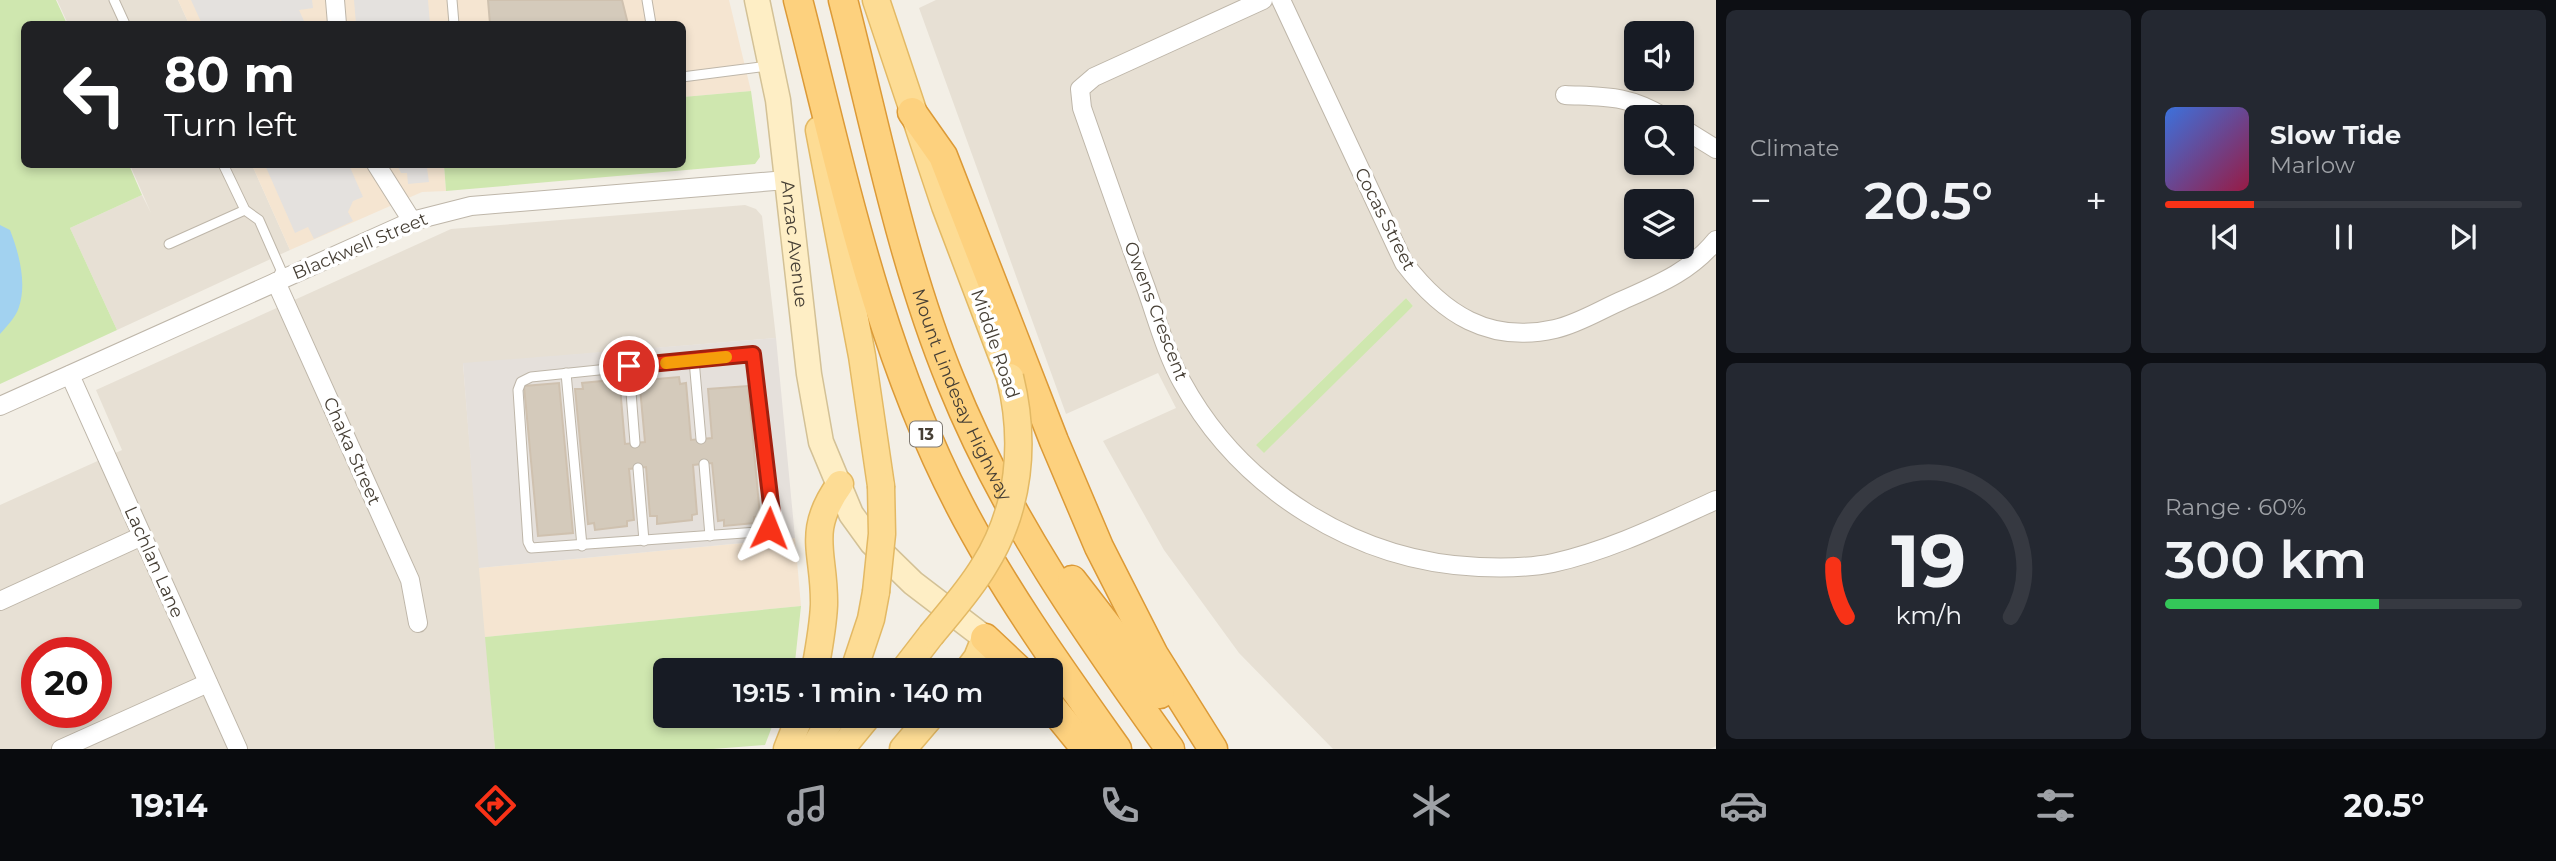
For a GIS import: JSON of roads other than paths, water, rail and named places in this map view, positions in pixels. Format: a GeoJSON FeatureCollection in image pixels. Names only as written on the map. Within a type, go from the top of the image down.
{"type":"FeatureCollection","features":[{"type":"Feature","properties":{"kind":"highway","name":"13"},"geometry":{"type":"LineString","coordinates":[[798,0],[866,267],[882,319],[922,424],[958,502],[1001,579],[1117,749]]}},
{"type":"Feature","properties":{"kind":"highway","name":"Mount Lindesay Highway"},"geometry":{"type":"LineString","coordinates":[[843,0],[902,230],[939,351],[972,430],[1030,544],[1080,623],[1170,749]]}},
{"type":"Feature","properties":{"kind":"highway"},"geometry":{"type":"LineString","coordinates":[[912,112],[943,156],[1054,441],[1099,547],[1154,655],[1213,749]]}},
{"type":"Feature","properties":{"kind":"highway"},"geometry":{"type":"LineString","coordinates":[[1030,544],[1058,562],[1203,749]]}},
{"type":"Feature","properties":{"kind":"highway"},"geometry":{"type":"LineString","coordinates":[[985,638],[1006,658]]}},
{"type":"Feature","properties":{"kind":"highway"},"geometry":{"type":"LineString","coordinates":[[1063,721],[1086,749]]}},
{"type":"Feature","properties":{"kind":"main road","name":"Anzac Avenue"},"geometry":{"type":"LineString","coordinates":[[757,0],[772,65],[815,413],[821,442],[840,484],[902,551],[975,613],[981,621],[985,638]]}},
{"type":"Feature","properties":{"kind":"main road","name":"Middle Road"},"geometry":{"type":"LineString","coordinates":[[877,0],[912,112],[1010,377],[1018,426],[1019,460],[1008,514],[985,565],[913,658]]}},
{"type":"Feature","properties":{"kind":"main road"},"geometry":{"type":"LineString","coordinates":[[819,81],[818,130],[862,356],[881,486],[882,534],[876,592],[871,619],[858,658]]}},
{"type":"Feature","properties":{"kind":"main road"},"geometry":{"type":"LineString","coordinates":[[817,658],[824,604],[819,529],[825,509],[840,484]]}},
{"type":"Feature","properties":{"kind":"main road"},"geometry":{"type":"LineString","coordinates":[[977,658],[985,638]]}},
{"type":"Feature","properties":{"kind":"main road"},"geometry":{"type":"LineString","coordinates":[[787,749],[795,728]]}},
{"type":"Feature","properties":{"kind":"main road"},"geometry":{"type":"LineString","coordinates":[[813,749],[826,728]]}},
{"type":"Feature","properties":{"kind":"main road"},"geometry":{"type":"LineString","coordinates":[[841,749],[858,728]]}},
{"type":"Feature","properties":{"kind":"main road"},"geometry":{"type":"LineString","coordinates":[[903,749],[921,728]]}},
{"type":"Feature","properties":{"kind":"street"},"geometry":{"type":"LineString","coordinates":[[335,0],[337,21]]}},
{"type":"Feature","properties":{"kind":"street","name":"Owens Crescent"},"geometry":{"type":"LineString","coordinates":[[1263,0],[1094,77],[1080,89],[1082,108],[1173,365],[1199,409],[1246,467],[1318,520],[1362,542],[1398,554],[1455,566],[1502,568],[1551,563],[1607,548],[1716,500]]}},
{"type":"Feature","properties":{"kind":"street","name":"Cocas Street"},"geometry":{"type":"LineString","coordinates":[[1281,0],[1404,263],[1425,290],[1456,315],[1483,327],[1520,334],[1557,329],[1672,278],[1702,257],[1716,240]]}},
{"type":"Feature","properties":{"kind":"street"},"geometry":{"type":"LineString","coordinates":[[1565,95],[1621,97],[1641,105]]}},
{"type":"Feature","properties":{"kind":"street"},"geometry":{"type":"LineString","coordinates":[[1694,135],[1716,149]]}},
{"type":"Feature","properties":{"kind":"street"},"geometry":{"type":"LineString","coordinates":[[379,168],[412,221]]}},
{"type":"Feature","properties":{"kind":"street","name":"Blackwell Street"},"geometry":{"type":"LineString","coordinates":[[0,406],[412,221],[471,206],[787,180]]}},
{"type":"Feature","properties":{"kind":"street","name":"Chaka Street"},"geometry":{"type":"LineString","coordinates":[[276,282],[410,580],[418,623]]}},
{"type":"Feature","properties":{"kind":"street","name":"Lachlan Lane"},"geometry":{"type":"LineString","coordinates":[[70,374],[238,749]]}},
{"type":"Feature","properties":{"kind":"street"},"geometry":{"type":"LineString","coordinates":[[0,601],[142,536]]}},
{"type":"Feature","properties":{"kind":"street"},"geometry":{"type":"LineString","coordinates":[[61,749],[208,682]]}},
{"type":"Feature","properties":{"kind":"lane"},"geometry":{"type":"LineString","coordinates":[[114,0],[124,21]]}},
{"type":"Feature","properties":{"kind":"lane"},"geometry":{"type":"LineString","coordinates":[[452,0],[454,21]]}},
{"type":"Feature","properties":{"kind":"lane"},"geometry":{"type":"LineString","coordinates":[[647,0],[650,21]]}},
{"type":"Feature","properties":{"kind":"lane"},"geometry":{"type":"LineString","coordinates":[[686,76],[772,65]]}},
{"type":"Feature","properties":{"kind":"lane"},"geometry":{"type":"LineString","coordinates":[[225,168],[245,210],[259,220],[281,270],[276,282]]}},
{"type":"Feature","properties":{"kind":"lane"},"geometry":{"type":"LineString","coordinates":[[169,244],[245,210]]}},
{"type":"Feature","properties":{"kind":"lane"},"geometry":{"type":"LineString","coordinates":[[753,354],[773,521],[769,528],[758,532],[531,548],[528,542],[518,390],[521,382],[530,377],[629,366],[753,354]]}},
{"type":"Feature","properties":{"kind":"lane"},"geometry":{"type":"LineString","coordinates":[[694,360],[701,439]]}},
{"type":"Feature","properties":{"kind":"lane"},"geometry":{"type":"LineString","coordinates":[[629,366],[635,443]]}},
{"type":"Feature","properties":{"kind":"lane"},"geometry":{"type":"LineString","coordinates":[[566,373],[582,546]]}},
{"type":"Feature","properties":{"kind":"lane"},"geometry":{"type":"LineString","coordinates":[[704,464],[710,536]]}},
{"type":"Feature","properties":{"kind":"lane"},"geometry":{"type":"LineString","coordinates":[[638,468],[644,541]]}},
{"type":"Feature","properties":{"kind":"water"},"geometry":{"type":"Polygon","coordinates":[[[0,225],[10,230],[19,258],[22,288],[18,311],[0,334],[0,225]]]}}]}
